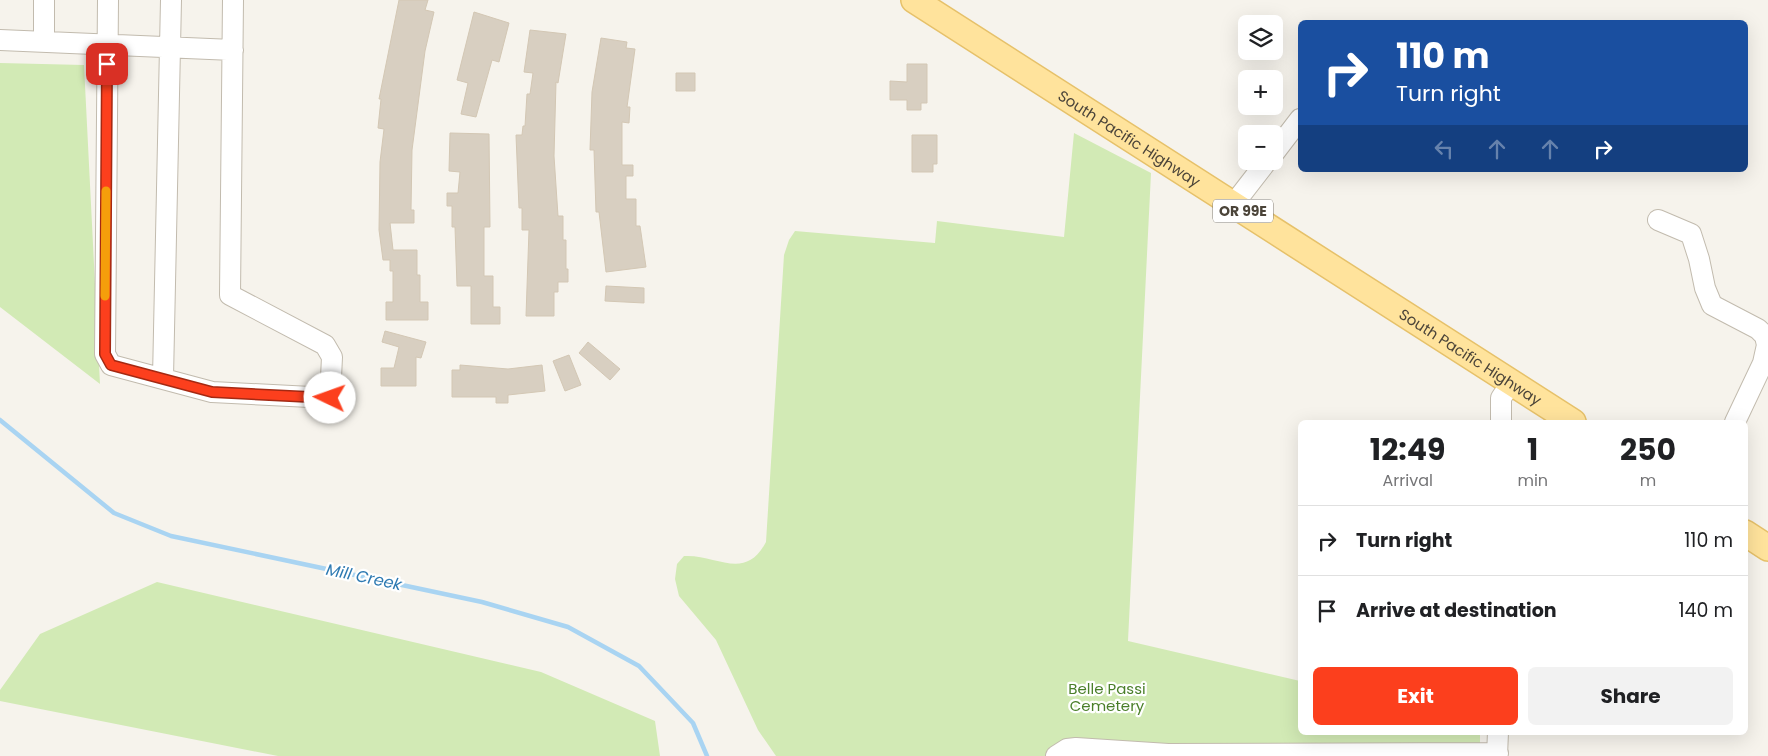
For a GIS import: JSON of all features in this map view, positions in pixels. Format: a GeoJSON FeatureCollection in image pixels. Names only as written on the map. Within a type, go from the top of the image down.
{"type":"FeatureCollection","features":[{"type":"Feature","properties":{"kind":"main road","name":"South Pacific Highway"},"geometry":{"type":"LineString","coordinates":[[914,0],[1570,420]]}},
{"type":"Feature","properties":{"kind":"main road"},"geometry":{"type":"LineString","coordinates":[[1748,535],[1768,548]]}},
{"type":"Feature","properties":{"kind":"street"},"geometry":{"type":"LineString","coordinates":[[44,0],[44,42]]}},
{"type":"Feature","properties":{"kind":"street"},"geometry":{"type":"LineString","coordinates":[[108,0],[105,354],[111,365],[212,392],[330,398],[332,357],[325,344],[230,295],[233,0]]}},
{"type":"Feature","properties":{"kind":"street"},"geometry":{"type":"LineString","coordinates":[[163,378],[171,0]]}},
{"type":"Feature","properties":{"kind":"street"},"geometry":{"type":"LineString","coordinates":[[0,40],[233,50]]}},
{"type":"Feature","properties":{"kind":"street"},"geometry":{"type":"LineString","coordinates":[[1283,141],[1298,122]]}},
{"type":"Feature","properties":{"kind":"street"},"geometry":{"type":"LineString","coordinates":[[1233,205],[1260,170]]}},
{"type":"Feature","properties":{"kind":"street"},"geometry":{"type":"LineString","coordinates":[[1658,220],[1691,234],[1705,288],[1712,304],[1758,329],[1765,336],[1767,345],[1763,363],[1736,420]]}},
{"type":"Feature","properties":{"kind":"street"},"geometry":{"type":"LineString","coordinates":[[1501,420],[1502,398],[1512,383]]}},
{"type":"Feature","properties":{"kind":"street"},"geometry":{"type":"LineString","coordinates":[[1056,756],[1067,749],[1076,748],[1168,755],[1498,755],[1498,735]]}},
{"type":"Feature","properties":{"kind":"green space"},"geometry":{"type":"Polygon","coordinates":[[[0,63],[84,65],[100,384],[0,307],[0,63]]]}},
{"type":"Feature","properties":{"kind":"green space","name":"Belle Passi Cemetery"},"geometry":{"type":"Polygon","coordinates":[[[1074,133],[1151,173],[1128,641],[1298,681],[1298,735],[1480,735],[1480,756],[776,756],[758,730],[716,640],[679,596],[675,579],[677,564],[684,556],[740,563],[749,561],[758,554],[766,542],[784,255],[789,240],[795,231],[935,243],[937,221],[1064,237],[1074,133]]]}},
{"type":"Feature","properties":{"kind":"green space"},"geometry":{"type":"Polygon","coordinates":[[[157,582],[541,672],[655,721],[660,756],[278,756],[0,701],[0,690],[40,634],[157,582]]]}},
{"type":"Feature","properties":{"kind":"building"},"geometry":{"type":"Polygon","coordinates":[[[399,0],[428,0],[425,10],[434,12],[425,51],[412,150],[411,210],[414,210],[414,223],[390,223],[393,250],[417,250],[417,275],[420,275],[420,302],[428,302],[428,320],[386,320],[386,302],[393,302],[393,271],[390,271],[390,260],[383,260],[379,230],[380,162],[384,129],[378,128],[381,99],[379,99],[399,0]]]}},
{"type":"Feature","properties":{"kind":"building"},"geometry":{"type":"Polygon","coordinates":[[[474,12],[509,23],[499,62],[492,60],[476,117],[461,114],[468,83],[457,80],[474,12]]]}},
{"type":"Feature","properties":{"kind":"building"},"geometry":{"type":"Polygon","coordinates":[[[530,30],[566,34],[558,83],[556,82],[554,156],[558,216],[563,216],[563,240],[566,240],[568,282],[558,282],[558,292],[554,292],[554,316],[526,316],[529,230],[522,230],[522,208],[519,208],[516,135],[522,135],[523,126],[525,126],[527,94],[530,94],[533,73],[524,72],[530,30]]]}},
{"type":"Feature","properties":{"kind":"building"},"geometry":{"type":"Polygon","coordinates":[[[601,38],[627,42],[626,48],[635,49],[627,107],[630,107],[629,123],[622,122],[622,165],[633,165],[633,176],[626,176],[626,199],[636,199],[636,226],[640,226],[646,267],[606,272],[599,212],[596,212],[594,150],[590,150],[592,92],[601,38]]]}},
{"type":"Feature","properties":{"kind":"building"},"geometry":{"type":"Polygon","coordinates":[[[907,64],[927,64],[927,103],[921,103],[921,110],[907,110],[907,100],[890,100],[890,81],[907,82],[907,64]]]}},
{"type":"Feature","properties":{"kind":"building"},"geometry":{"type":"Polygon","coordinates":[[[676,73],[695,73],[695,91],[676,91],[676,73]]]}},
{"type":"Feature","properties":{"kind":"building"},"geometry":{"type":"Polygon","coordinates":[[[450,133],[489,134],[490,227],[484,227],[484,276],[493,276],[493,307],[500,307],[500,324],[471,324],[471,286],[457,286],[455,227],[452,227],[452,206],[447,206],[447,193],[458,193],[460,172],[449,171],[450,133]]]}},
{"type":"Feature","properties":{"kind":"building"},"geometry":{"type":"Polygon","coordinates":[[[912,135],[937,135],[937,164],[933,164],[933,172],[912,172],[912,135]]]}},
{"type":"Feature","properties":{"kind":"building"},"geometry":{"type":"Polygon","coordinates":[[[606,286],[644,288],[644,303],[605,301],[606,286]]]}},
{"type":"Feature","properties":{"kind":"building"},"geometry":{"type":"Polygon","coordinates":[[[385,331],[426,342],[421,358],[416,357],[416,386],[381,386],[381,368],[394,368],[399,347],[382,342],[385,331]]]}},
{"type":"Feature","properties":{"kind":"building"},"geometry":{"type":"Polygon","coordinates":[[[588,342],[620,369],[610,380],[579,353],[588,342]]]}},
{"type":"Feature","properties":{"kind":"building"},"geometry":{"type":"Polygon","coordinates":[[[569,355],[581,385],[565,391],[553,361],[569,355]]]}},
{"type":"Feature","properties":{"kind":"building"},"geometry":{"type":"Polygon","coordinates":[[[460,365],[508,369],[542,365],[545,391],[508,395],[508,403],[496,403],[496,397],[452,397],[452,370],[460,370],[460,365]]]}},
{"type":"Feature","properties":{"kind":"waterway","name":"Mill Creek"},"geometry":{"type":"LineString","coordinates":[[0,420],[114,513],[171,536],[482,602],[568,627],[639,666],[693,723],[707,756]]}},
{"type":"Feature","properties":{"kind":"slow traffic"},"geometry":{"type":"LineString","coordinates":[[105,296],[106,191]]}},
{"type":"Feature","properties":{"kind":"route"},"geometry":{"type":"LineString","coordinates":[[107,64],[105,354],[111,365],[212,392],[330,398]]}}]}
